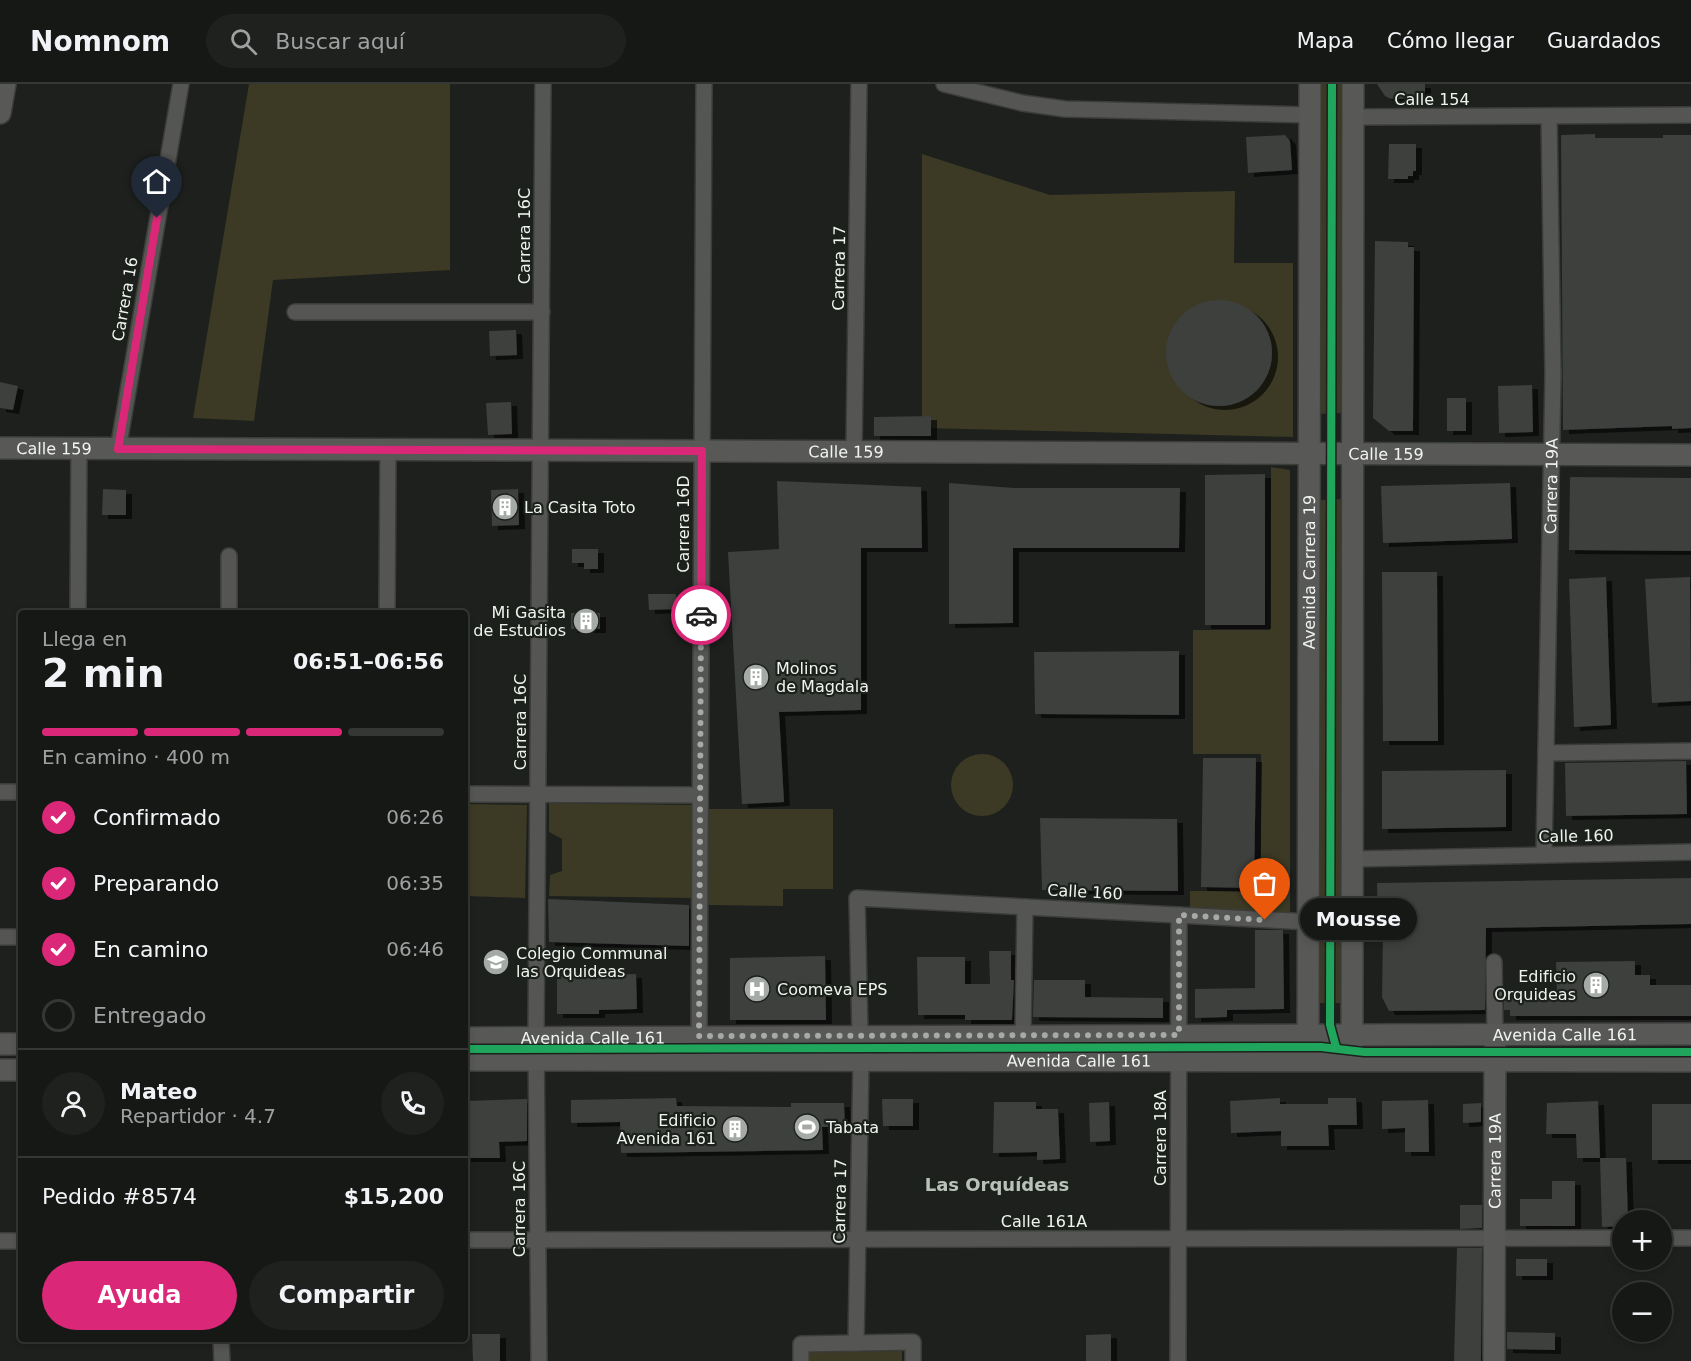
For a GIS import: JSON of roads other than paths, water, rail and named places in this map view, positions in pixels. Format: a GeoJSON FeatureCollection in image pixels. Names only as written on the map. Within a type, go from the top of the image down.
{"type":"FeatureCollection","features":[{"type":"Feature","properties":{"kind":"main road"},"geometry":{"type":"LineString","coordinates":[[0,113],[5,84]]}},
{"type":"Feature","properties":{"kind":"main road","name":"Avenida Carrera 19"},"geometry":{"type":"LineString","coordinates":[[1308,1061],[1310,84]]}},
{"type":"Feature","properties":{"kind":"main road"},"geometry":{"type":"LineString","coordinates":[[1352,1061],[1353,84]]}},
{"type":"Feature","properties":{"kind":"main road","name":"Calle 159"},"geometry":{"type":"LineString","coordinates":[[0,448],[1691,455]]}},
{"type":"Feature","properties":{"kind":"main road","name":"Carrera 19A"},"geometry":{"type":"LineString","coordinates":[[1494,1361],[1495,1034]]}},
{"type":"Feature","properties":{"kind":"main road","name":"Avenida Calle 161"},"geometry":{"type":"LineString","coordinates":[[468,1038],[1691,1034]]}},
{"type":"Feature","properties":{"kind":"main road"},"geometry":{"type":"LineString","coordinates":[[0,1044],[18,1044]]}},
{"type":"Feature","properties":{"kind":"main road","name":"Avenida Calle 161"},"geometry":{"type":"LineString","coordinates":[[468,1060],[1691,1061]]}},
{"type":"Feature","properties":{"kind":"main road"},"geometry":{"type":"LineString","coordinates":[[0,1070],[18,1070]]}},
{"type":"Feature","properties":{"kind":"street","name":"Carrera 16"},"geometry":{"type":"LineString","coordinates":[[118,449],[182,84]]}},
{"type":"Feature","properties":{"kind":"street","name":"Carrera 16C"},"geometry":{"type":"LineString","coordinates":[[538,1361],[536,1036],[543,84]]}},
{"type":"Feature","properties":{"kind":"street","name":"Carrera 16D"},"geometry":{"type":"LineString","coordinates":[[699,1036],[704,84]]}},
{"type":"Feature","properties":{"kind":"street","name":"Carrera 17"},"geometry":{"type":"LineString","coordinates":[[854,452],[859,84]]}},
{"type":"Feature","properties":{"kind":"street"},"geometry":{"type":"LineString","coordinates":[[944,84],[1022,103],[1065,109],[1310,114]]}},
{"type":"Feature","properties":{"kind":"street","name":"Calle 154"},"geometry":{"type":"LineString","coordinates":[[1353,117],[1691,115]]}},
{"type":"Feature","properties":{"kind":"street","name":"Carrera 19A"},"geometry":{"type":"LineString","coordinates":[[1544,855],[1551,454],[1550,116]]}},
{"type":"Feature","properties":{"kind":"street"},"geometry":{"type":"LineString","coordinates":[[295,312],[542,312]]}},
{"type":"Feature","properties":{"kind":"street"},"geometry":{"type":"LineString","coordinates":[[78,610],[79,449]]}},
{"type":"Feature","properties":{"kind":"street"},"geometry":{"type":"LineString","coordinates":[[387,610],[388,450]]}},
{"type":"Feature","properties":{"kind":"street"},"geometry":{"type":"LineString","coordinates":[[229,556],[229,610]]}},
{"type":"Feature","properties":{"kind":"street"},"geometry":{"type":"LineString","coordinates":[[1546,753],[1691,751]]}},
{"type":"Feature","properties":{"kind":"street"},"geometry":{"type":"LineString","coordinates":[[0,792],[18,792]]}},
{"type":"Feature","properties":{"kind":"street"},"geometry":{"type":"LineString","coordinates":[[468,794],[700,795]]}},
{"type":"Feature","properties":{"kind":"street","name":"Calle 160"},"geometry":{"type":"LineString","coordinates":[[1353,860],[1691,852]]}},
{"type":"Feature","properties":{"kind":"street","name":"Calle 160"},"geometry":{"type":"LineString","coordinates":[[860,1035],[857,898],[1310,922]]}},
{"type":"Feature","properties":{"kind":"street"},"geometry":{"type":"LineString","coordinates":[[1023,1035],[1025,907]]}},
{"type":"Feature","properties":{"kind":"street","name":"Carrera 18A"},"geometry":{"type":"LineString","coordinates":[[1178,1361],[1179,915]]}},
{"type":"Feature","properties":{"kind":"street"},"geometry":{"type":"LineString","coordinates":[[0,937],[18,937]]}},
{"type":"Feature","properties":{"kind":"street","name":"Carrera 19A"},"geometry":{"type":"LineString","coordinates":[[1494,962],[1495,1034]]}},
{"type":"Feature","properties":{"kind":"street","name":"Carrera 17"},"geometry":{"type":"LineString","coordinates":[[856,1343],[861,1060]]}},
{"type":"Feature","properties":{"kind":"street","name":"Calle 161A"},"geometry":{"type":"LineString","coordinates":[[468,1240],[1612,1238]]}},
{"type":"Feature","properties":{"kind":"street"},"geometry":{"type":"LineString","coordinates":[[1672,1238],[1691,1238]]}},
{"type":"Feature","properties":{"kind":"street"},"geometry":{"type":"LineString","coordinates":[[0,1241],[18,1241]]}},
{"type":"Feature","properties":{"kind":"street"},"geometry":{"type":"LineString","coordinates":[[222,1342],[222,1361]]}},
{"type":"Feature","properties":{"kind":"street"},"geometry":{"type":"LineString","coordinates":[[801,1361],[801,1344],[913,1342],[913,1361]]}},
{"type":"Feature","properties":{"kind":"place","name":"La Casita Toto"},"geometry":{"type":"Point","coordinates":[505,507]}},
{"type":"Feature","properties":{"kind":"place","name":"Mi Gasita de Estudios"},"geometry":{"type":"Point","coordinates":[586,621]}},
{"type":"Feature","properties":{"kind":"place","name":"Molinos de Magdala"},"geometry":{"type":"Point","coordinates":[756,677]}},
{"type":"Feature","properties":{"kind":"place","name":"Mousse"},"geometry":{"type":"Point","coordinates":[1265,920]}},
{"type":"Feature","properties":{"kind":"place","name":"Colegio Communal las Orquideas"},"geometry":{"type":"Point","coordinates":[496,962]}},
{"type":"Feature","properties":{"kind":"place","name":"Edificio Orquideas"},"geometry":{"type":"Point","coordinates":[1596,985]}},
{"type":"Feature","properties":{"kind":"place","name":"Coomeva EPS"},"geometry":{"type":"Point","coordinates":[757,989]}},
{"type":"Feature","properties":{"kind":"place","name":"Tabata"},"geometry":{"type":"Point","coordinates":[807,1127]}},
{"type":"Feature","properties":{"kind":"place","name":"Edificio Avenida 161"},"geometry":{"type":"Point","coordinates":[735,1129]}},
{"type":"Feature","properties":{"kind":"district","name":"Las Orquídeas"},"geometry":{"type":"Point","coordinates":[997,1184]}}]}
